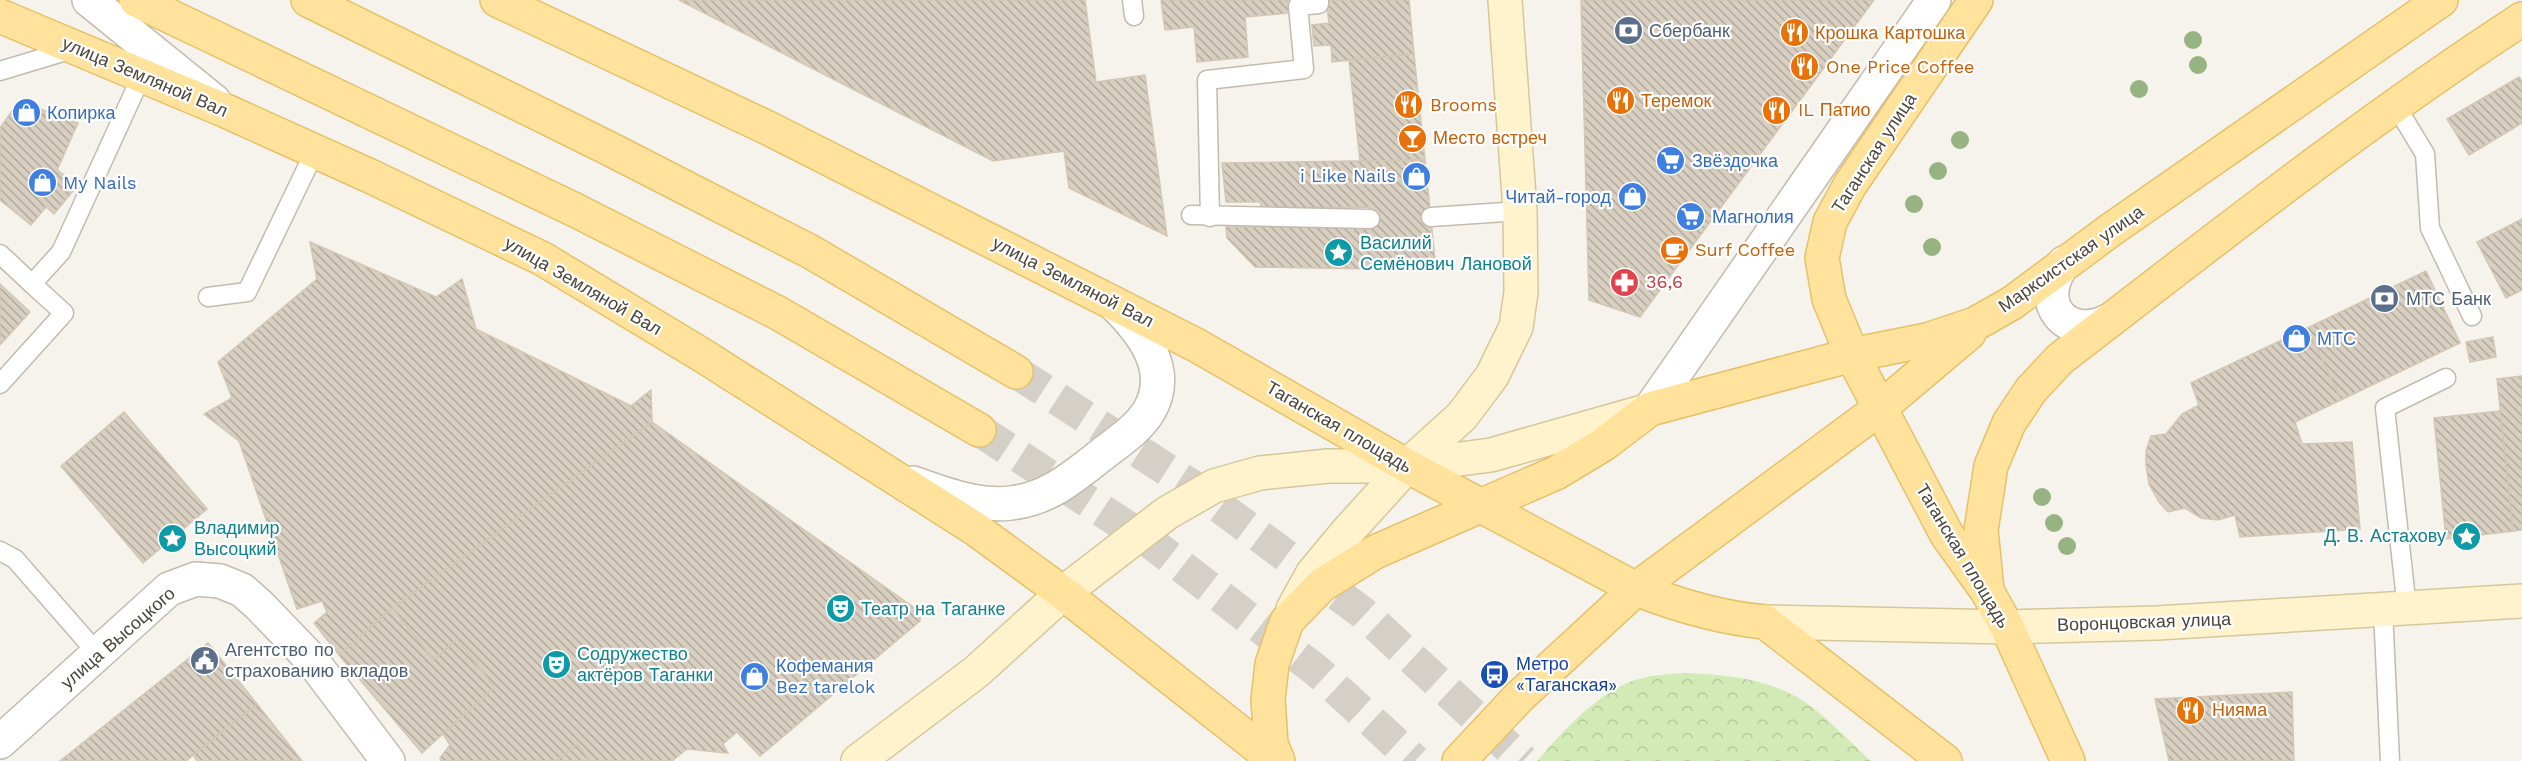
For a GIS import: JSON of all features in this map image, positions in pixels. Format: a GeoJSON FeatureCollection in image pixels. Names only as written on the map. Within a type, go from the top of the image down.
{"type":"FeatureCollection","features":[{"type":"Feature","properties":{"kind":"main road"},"geometry":{"type":"LineString","coordinates":[[136,0],[575,210],[778,313],[979,429]]}},
{"type":"Feature","properties":{"kind":"main road"},"geometry":{"type":"LineString","coordinates":[[308,0],[608,148],[811,252],[1016,372]]}},
{"type":"Feature","properties":{"kind":"main road","name":"улица Земляной Вал"},"geometry":{"type":"LineString","coordinates":[[497,0],[770,129],[1196,345]]}},
{"type":"Feature","properties":{"kind":"main road"},"geometry":{"type":"LineString","coordinates":[[1277,761],[1271,744],[1268,700],[1272,664],[1287,621],[1312,573],[1407,466],[1462,416],[1492,376],[1516,327],[1521,292],[1521,211],[1505,0]]}},
{"type":"Feature","properties":{"kind":"main road","name":"Таганская улица"},"geometry":{"type":"LineString","coordinates":[[1852,355],[1829,299],[1822,258],[1830,222],[1850,185],[1976,0]]}},
{"type":"Feature","properties":{"kind":"main road","name":"Марксистская улица"},"geometry":{"type":"LineString","coordinates":[[1650,409],[1852,355],[1952,334],[1987,318],[2012,303],[2064,263],[2441,0]]}},
{"type":"Feature","properties":{"kind":"main road","name":"улица Земляной Вал"},"geometry":{"type":"LineString","coordinates":[[0,16],[226,111],[543,260],[702,355],[974,528],[1063,593]]}},
{"type":"Feature","properties":{"kind":"main road"},"geometry":{"type":"LineString","coordinates":[[1987,591],[1981,530],[1990,466],[2009,423],[2031,390],[2060,358],[2268,197],[2522,20]]}},
{"type":"Feature","properties":{"kind":"main road"},"geometry":{"type":"LineString","coordinates":[[1459,761],[1519,697],[1636,589],[1879,409],[1987,318]]}},
{"type":"Feature","properties":{"kind":"main road","name":"Таганская площадь"},"geometry":{"type":"LineString","coordinates":[[1196,345],[1407,466],[1636,589]]}},
{"type":"Feature","properties":{"kind":"main road","name":"Таганская площадь"},"geometry":{"type":"LineString","coordinates":[[1852,355],[1947,535],[1987,591],[2007,627],[2068,761]]}},
{"type":"Feature","properties":{"kind":"main road"},"geometry":{"type":"LineString","coordinates":[[858,761],[976,672],[1063,593],[1167,513],[1214,486],[1260,473],[1317,467],[1407,466],[1491,455],[1650,409]]}},
{"type":"Feature","properties":{"kind":"main road"},"geometry":{"type":"LineString","coordinates":[[1287,621],[1322,585],[1375,552],[1556,473],[1604,444],[1650,409]]}},
{"type":"Feature","properties":{"kind":"main road"},"geometry":{"type":"LineString","coordinates":[[1636,589],[1668,602],[1741,620],[1765,622],[1945,761]]}},
{"type":"Feature","properties":{"kind":"main road"},"geometry":{"type":"LineString","coordinates":[[1063,593],[1277,761]]}},
{"type":"Feature","properties":{"kind":"main road","name":"Воронцовская улица"},"geometry":{"type":"LineString","coordinates":[[1765,622],[2007,627],[2177,622],[2522,600]]}},
{"type":"Feature","properties":{"kind":"street"},"geometry":{"type":"LineString","coordinates":[[89,0],[226,111]]}},
{"type":"Feature","properties":{"kind":"street"},"geometry":{"type":"LineString","coordinates":[[1650,409],[1934,0]]}},
{"type":"Feature","properties":{"kind":"street"},"geometry":{"type":"LineString","coordinates":[[2064,263],[2055,274],[2051,288],[2052,302],[2059,315],[2070,324],[2083,328],[2098,327],[2110,320]]}},
{"type":"Feature","properties":{"kind":"street"},"geometry":{"type":"LineString","coordinates":[[889,474],[948,495],[988,503],[1009,504],[1033,500],[1056,490],[1132,431],[1149,411],[1156,392],[1158,370],[1147,343],[1132,321],[1113,303]]}},
{"type":"Feature","properties":{"kind":"street","name":"улица Высоцкого"},"geometry":{"type":"LineString","coordinates":[[0,742],[169,589],[196,579],[220,580],[242,590],[311,659],[388,761]]}},
{"type":"Feature","properties":{"kind":"lane"},"geometry":{"type":"LineString","coordinates":[[1210,217],[1207,80],[1304,69],[1298,6],[1319,4],[1319,0]]}},
{"type":"Feature","properties":{"kind":"lane"},"geometry":{"type":"LineString","coordinates":[[0,70],[76,48]]}},
{"type":"Feature","properties":{"kind":"lane"},"geometry":{"type":"LineString","coordinates":[[32,284],[61,252],[142,75]]}},
{"type":"Feature","properties":{"kind":"lane"},"geometry":{"type":"LineString","coordinates":[[2396,106],[2425,154],[2430,228],[2472,316]]}},
{"type":"Feature","properties":{"kind":"lane"},"geometry":{"type":"LineString","coordinates":[[208,297],[247,292],[315,151]]}},
{"type":"Feature","properties":{"kind":"lane"},"geometry":{"type":"LineString","coordinates":[[1431,217],[1521,211]]}},
{"type":"Feature","properties":{"kind":"lane"},"geometry":{"type":"LineString","coordinates":[[1191,215],[1370,219]]}},
{"type":"Feature","properties":{"kind":"lane"},"geometry":{"type":"LineString","coordinates":[[0,254],[64,313],[0,384]]}},
{"type":"Feature","properties":{"kind":"lane"},"geometry":{"type":"LineString","coordinates":[[2390,761],[2395,609],[2385,408],[2446,378]]}},
{"type":"Feature","properties":{"kind":"lane"},"geometry":{"type":"LineString","coordinates":[[0,551],[15,559],[98,654]]}},
{"type":"Feature","properties":{"kind":"green space"},"geometry":{"type":"Polygon","coordinates":[[[1684,673],[1747,679],[1792,694],[1822,716],[1871,761],[1537,761],[1570,725],[1610,692],[1638,679],[1684,673]]]}},
{"type":"Feature","properties":{"kind":"building"},"geometry":{"type":"Polygon","coordinates":[[[679,0],[1085,0],[1096,82],[1145,75],[1167,236],[1069,188],[1064,151],[993,161],[679,0]]]}},
{"type":"Feature","properties":{"kind":"building"},"geometry":{"type":"Polygon","coordinates":[[[1161,0],[1288,0],[1289,13],[1245,17],[1248,57],[1197,62],[1194,27],[1165,30],[1161,0]]]}},
{"type":"Feature","properties":{"kind":"building"},"geometry":{"type":"Polygon","coordinates":[[[1326,0],[1409,0],[1414,54],[1332,62],[1331,45],[1314,46],[1312,25],[1329,23],[1326,0]]]}},
{"type":"Feature","properties":{"kind":"building","name":"Звёздочка"},"geometry":{"type":"Polygon","coordinates":[[[1581,0],[1874,0],[1640,317],[1589,300],[1581,0]]]}},
{"type":"Feature","properties":{"kind":"building"},"geometry":{"type":"Polygon","coordinates":[[[1414,54],[1425,160],[1360,161],[1349,60],[1414,54]]]}},
{"type":"Feature","properties":{"kind":"building"},"geometry":{"type":"Polygon","coordinates":[[[2519,77],[2522,82],[2522,123],[2469,155],[2447,119],[2519,77]]]}},
{"type":"Feature","properties":{"kind":"building"},"geometry":{"type":"Polygon","coordinates":[[[19,101],[78,123],[57,170],[78,185],[54,214],[46,207],[31,225],[0,200],[0,128],[19,101]]]}},
{"type":"Feature","properties":{"kind":"building"},"geometry":{"type":"Polygon","coordinates":[[[1425,160],[1436,270],[1255,267],[1227,238],[1226,227],[1371,226],[1369,207],[1261,209],[1260,202],[1226,202],[1222,163],[1425,160]]]}},
{"type":"Feature","properties":{"kind":"building"},"geometry":{"type":"Polygon","coordinates":[[[2522,219],[2522,290],[2506,298],[2477,242],[2522,219]]]}},
{"type":"Feature","properties":{"kind":"building"},"geometry":{"type":"Polygon","coordinates":[[[310,242],[436,297],[462,279],[476,329],[631,406],[651,390],[652,422],[392,608],[339,655],[314,623],[327,612],[322,601],[297,609],[239,441],[204,414],[232,398],[218,362],[317,279],[310,242]]]}},
{"type":"Feature","properties":{"kind":"building"},"geometry":{"type":"Polygon","coordinates":[[[2426,271],[2460,343],[2341,400],[2307,328],[2426,271]]]}},
{"type":"Feature","properties":{"kind":"building"},"geometry":{"type":"Polygon","coordinates":[[[0,284],[30,312],[0,345],[0,284]]]}},
{"type":"Feature","properties":{"kind":"building"},"geometry":{"type":"Polygon","coordinates":[[[2307,328],[2341,400],[2295,422],[2302,444],[2352,442],[2360,529],[2240,537],[2235,515],[2218,520],[2201,518],[2185,508],[2168,512],[2159,502],[2149,484],[2146,451],[2151,436],[2166,434],[2182,414],[2199,405],[2191,383],[2307,328]]]}},
{"type":"Feature","properties":{"kind":"building"},"geometry":{"type":"Polygon","coordinates":[[[2493,337],[2496,357],[2470,362],[2466,342],[2493,337]]]}},
{"type":"Feature","properties":{"kind":"building"},"geometry":{"type":"Polygon","coordinates":[[[2522,376],[2522,530],[2513,531],[2497,379],[2522,376]]]}},
{"type":"Feature","properties":{"kind":"building"},"geometry":{"type":"Polygon","coordinates":[[[2500,411],[2513,531],[2446,539],[2434,418],[2500,411]]]}},
{"type":"Feature","properties":{"kind":"building"},"geometry":{"type":"Polygon","coordinates":[[[124,412],[207,509],[143,563],[61,466],[124,412]]]}},
{"type":"Feature","properties":{"kind":"building"},"geometry":{"type":"Polygon","coordinates":[[[652,422],[920,612],[920,621],[760,756],[737,732],[723,744],[728,753],[687,749],[672,761],[590,761],[577,744],[556,761],[441,761],[440,758],[450,745],[443,734],[494,687],[457,639],[434,660],[392,608],[652,422]]]}},
{"type":"Feature","properties":{"kind":"building"},"geometry":{"type":"Polygon","coordinates":[[[392,608],[434,660],[457,639],[494,687],[422,753],[339,655],[392,608]]]}},
{"type":"Feature","properties":{"kind":"building"},"geometry":{"type":"Polygon","coordinates":[[[208,643],[257,704],[186,761],[60,761],[208,643]]]}},
{"type":"Feature","properties":{"kind":"building"},"geometry":{"type":"Polygon","coordinates":[[[2292,692],[2294,761],[2169,761],[2155,699],[2292,692]]]}},
{"type":"Feature","properties":{"kind":"building"},"geometry":{"type":"Polygon","coordinates":[[[257,704],[302,761],[197,761],[193,755],[257,704]]]}},
{"type":"Feature","properties":{"kind":"building"},"geometry":{"type":"Polygon","coordinates":[[[577,744],[590,761],[556,761],[577,744]]]}},
{"type":"Feature","properties":{"kind":"tunnel"},"geometry":{"type":"LineString","coordinates":[[1016,372],[1189,484],[1363,613],[1523,761]]}},
{"type":"Feature","properties":{"kind":"tunnel"},"geometry":{"type":"LineString","coordinates":[[979,430],[1150,542],[1317,671],[1415,761]]}},
{"type":"Feature","properties":{"kind":"place","name":"Сбербанк"},"geometry":{"type":"Point","coordinates":[1628,31]}},
{"type":"Feature","properties":{"kind":"place","name":"Крошка Картошка"},"geometry":{"type":"Point","coordinates":[1794,33]}},
{"type":"Feature","properties":{"kind":"place","name":"One Price Coffee"},"geometry":{"type":"Point","coordinates":[1805,67]}},
{"type":"Feature","properties":{"kind":"place","name":"Теремок"},"geometry":{"type":"Point","coordinates":[1620,101]}},
{"type":"Feature","properties":{"kind":"place","name":"Brooms"},"geometry":{"type":"Point","coordinates":[1409,105]}},
{"type":"Feature","properties":{"kind":"place","name":"IL Патио"},"geometry":{"type":"Point","coordinates":[1777,110]}},
{"type":"Feature","properties":{"kind":"place","name":"Копирка"},"geometry":{"type":"Point","coordinates":[26,113]}},
{"type":"Feature","properties":{"kind":"place","name":"Место встреч"},"geometry":{"type":"Point","coordinates":[1412,138]}},
{"type":"Feature","properties":{"kind":"place","name":"Звёздочка"},"geometry":{"type":"Point","coordinates":[1671,161]}},
{"type":"Feature","properties":{"kind":"place","name":"i Like Nails"},"geometry":{"type":"Point","coordinates":[1417,176]}},
{"type":"Feature","properties":{"kind":"place","name":"My Nails"},"geometry":{"type":"Point","coordinates":[42,183]}},
{"type":"Feature","properties":{"kind":"place","name":"Читай-город"},"geometry":{"type":"Point","coordinates":[1632,197]}},
{"type":"Feature","properties":{"kind":"place","name":"Магнолия"},"geometry":{"type":"Point","coordinates":[1691,217]}},
{"type":"Feature","properties":{"kind":"place","name":"Surf Coffee"},"geometry":{"type":"Point","coordinates":[1674,250]}},
{"type":"Feature","properties":{"kind":"place","name":"Василий Семёнович Лановой"},"geometry":{"type":"Point","coordinates":[1339,253]}},
{"type":"Feature","properties":{"kind":"place","name":"36,6"},"geometry":{"type":"Point","coordinates":[1625,282]}},
{"type":"Feature","properties":{"kind":"place","name":"МТС Банк"},"geometry":{"type":"Point","coordinates":[2385,299]}},
{"type":"Feature","properties":{"kind":"place","name":"МТС"},"geometry":{"type":"Point","coordinates":[2296,339]}},
{"type":"Feature","properties":{"kind":"place","name":"Д. В. Астахову"},"geometry":{"type":"Point","coordinates":[2467,536]}},
{"type":"Feature","properties":{"kind":"place","name":"Владимир Высоцкий"},"geometry":{"type":"Point","coordinates":[173,538]}},
{"type":"Feature","properties":{"kind":"place","name":"Театр на Таганке"},"geometry":{"type":"Point","coordinates":[840,609]}},
{"type":"Feature","properties":{"kind":"place","name":"Агентство по страхованию вкладов"},"geometry":{"type":"Point","coordinates":[204,660]}},
{"type":"Feature","properties":{"kind":"place","name":"Содружество актёров Таганки"},"geometry":{"type":"Point","coordinates":[556,664]}},
{"type":"Feature","properties":{"kind":"place","name":"Метро «Таганская»"},"geometry":{"type":"Point","coordinates":[1495,674]}},
{"type":"Feature","properties":{"kind":"place","name":"Кофемания Bez tarelok"},"geometry":{"type":"Point","coordinates":[755,676]}},
{"type":"Feature","properties":{"kind":"place","name":"Нияма"},"geometry":{"type":"Point","coordinates":[2191,710]}}]}
